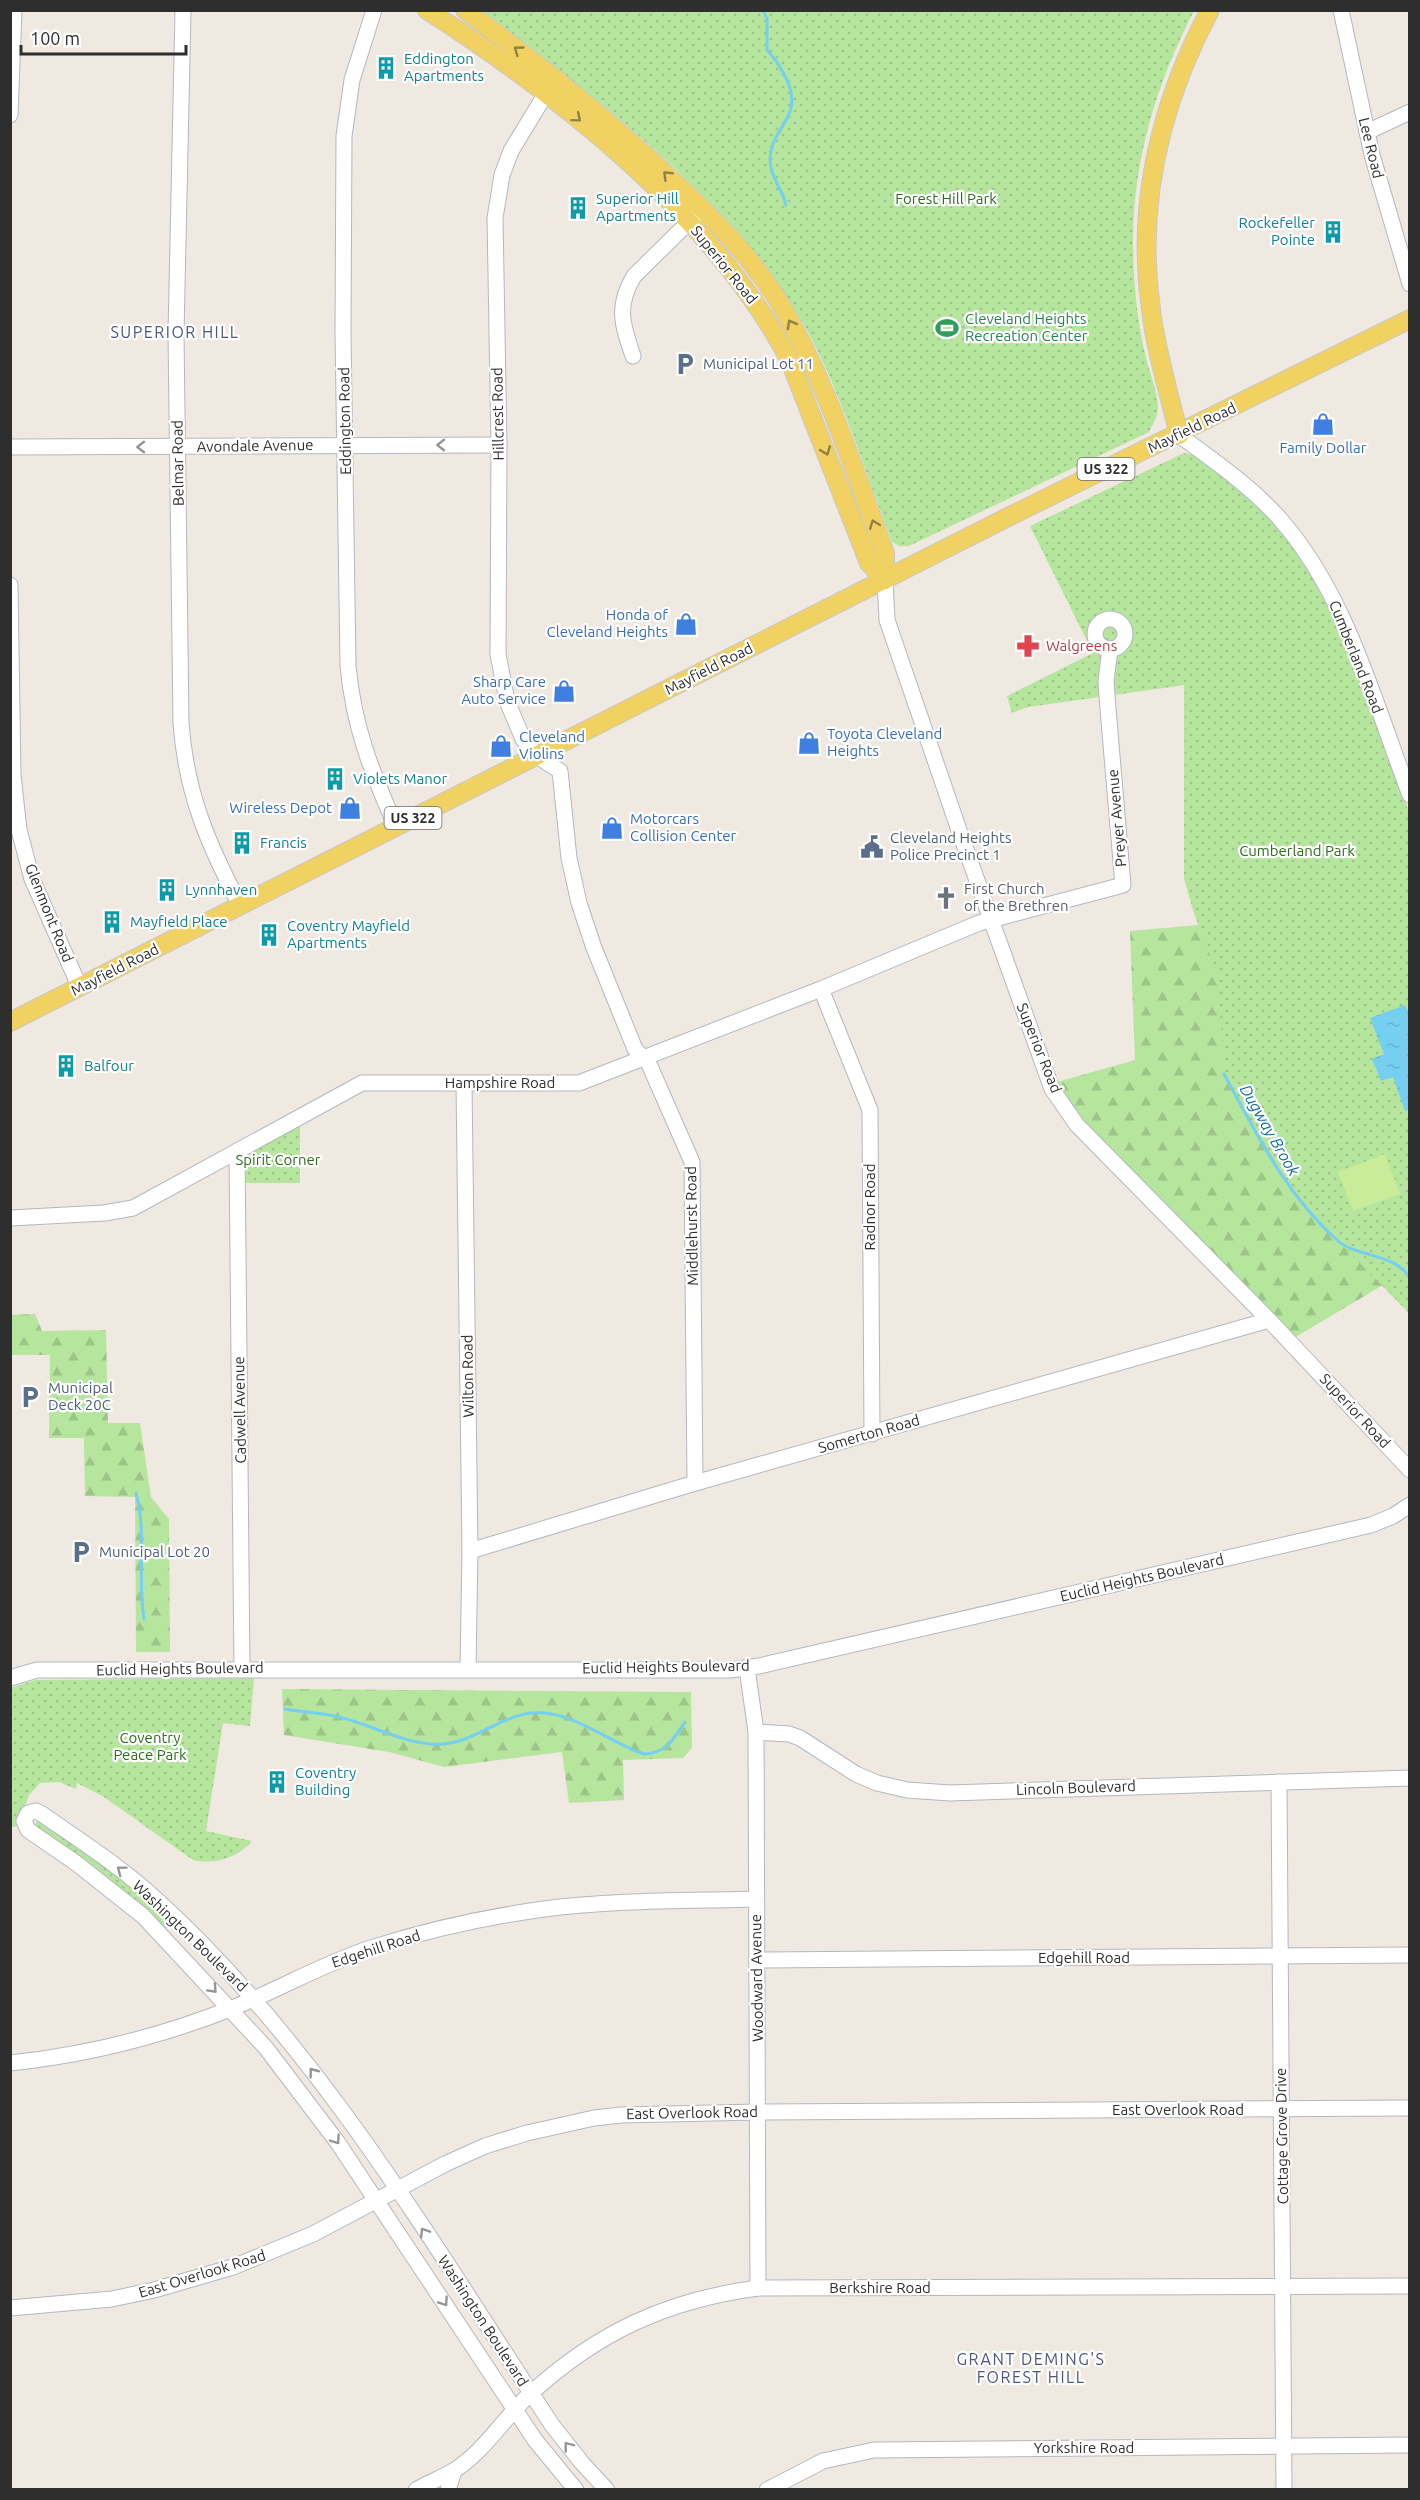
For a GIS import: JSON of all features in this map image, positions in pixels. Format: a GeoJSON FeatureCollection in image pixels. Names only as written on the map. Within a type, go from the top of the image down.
{"type":"FeatureCollection","features":[{"type":"Feature","properties":{"kind":"main road","name":"Superior Road"},"geometry":{"type":"LineString","coordinates":[[427,10],[546,92],[620,156],[696,215],[774,331],[807,402],[869,563],[885,580]]}},
{"type":"Feature","properties":{"kind":"main road","name":"Superior Road"},"geometry":{"type":"LineString","coordinates":[[465,10],[556,77],[764,280],[793,327],[824,395],[885,553],[885,580]]}},
{"type":"Feature","properties":{"kind":"main road"},"geometry":{"type":"LineString","coordinates":[[1179,435],[1150,309],[1146,250],[1148,198],[1163,120],[1191,45],[1210,10]]}},
{"type":"Feature","properties":{"kind":"main road"},"geometry":{"type":"LineString","coordinates":[[748,292],[764,280]]}},
{"type":"Feature","properties":{"kind":"main road","name":"Mayfield Road"},"geometry":{"type":"LineString","coordinates":[[10,1022],[885,580],[1410,319]]}},
{"type":"Feature","properties":{"kind":"main road"},"geometry":{"type":"LineString","coordinates":[[807,402],[824,395]]}},
{"type":"Feature","properties":{"kind":"main road"},"geometry":{"type":"LineString","coordinates":[[841,490],[859,484]]}},
{"type":"Feature","properties":{"kind":"street"},"geometry":{"type":"LineString","coordinates":[[10,115],[14,10]]}},
{"type":"Feature","properties":{"kind":"street","name":"Belmar Road"},"geometry":{"type":"LineString","coordinates":[[183,10],[176,334],[183,753],[201,826],[240,905]]}},
{"type":"Feature","properties":{"kind":"street","name":"Eddington Road"},"geometry":{"type":"LineString","coordinates":[[374,10],[352,80],[344,136],[346,445],[351,690],[365,756],[396,827]]}},
{"type":"Feature","properties":{"kind":"street","name":"Lee Road"},"geometry":{"type":"LineString","coordinates":[[1341,10],[1367,132],[1410,284]]}},
{"type":"Feature","properties":{"kind":"street","name":"Hillcrest Road"},"geometry":{"type":"LineString","coordinates":[[537,756],[523,739],[512,716],[500,670],[495,218],[498,196],[511,151],[556,77]]}},
{"type":"Feature","properties":{"kind":"street"},"geometry":{"type":"LineString","coordinates":[[1367,132],[1410,112]]}},
{"type":"Feature","properties":{"kind":"street"},"geometry":{"type":"LineString","coordinates":[[633,356],[622,322],[627,287],[634,276],[696,215]]}},
{"type":"Feature","properties":{"kind":"street","name":"Cumberland Road"},"geometry":{"type":"LineString","coordinates":[[1179,435],[1258,497],[1281,520],[1319,572],[1338,607],[1410,795]]}},
{"type":"Feature","properties":{"kind":"street","name":"Avondale Avenue"},"geometry":{"type":"LineString","coordinates":[[10,447],[499,445]]}},
{"type":"Feature","properties":{"kind":"street","name":"Superior Road"},"geometry":{"type":"LineString","coordinates":[[885,580],[887,620],[990,920],[1052,1089],[1077,1125],[1269,1320],[1410,1470]]}},
{"type":"Feature","properties":{"kind":"street","name":"Glenmont Road"},"geometry":{"type":"LineString","coordinates":[[10,585],[13,775],[19,830],[32,879],[80,988]]}},
{"type":"Feature","properties":{"kind":"street","name":"Preyer Avenue"},"geometry":{"type":"LineString","coordinates":[[990,920],[1123,885],[1107,690],[1110,649]]}},
{"type":"Feature","properties":{"kind":"street","name":"Middlehurst Road"},"geometry":{"type":"LineString","coordinates":[[537,756],[557,767],[561,775],[569,858],[579,903],[610,991],[635,1049],[649,1064],[692,1162],[695,1483]]}},
{"type":"Feature","properties":{"kind":"street","name":"Hampshire Road"},"geometry":{"type":"LineString","coordinates":[[10,1218],[104,1213],[133,1208],[362,1083],[579,1083],[821,989],[990,920]]}},
{"type":"Feature","properties":{"kind":"street","name":"Radnor Road"},"geometry":{"type":"LineString","coordinates":[[821,989],[870,1110],[872,1434]]}},
{"type":"Feature","properties":{"kind":"street","name":"Wilton Road"},"geometry":{"type":"LineString","coordinates":[[464,1084],[470,1551],[468,1668]]}},
{"type":"Feature","properties":{"kind":"street","name":"Cadwell Avenue"},"geometry":{"type":"LineString","coordinates":[[237,1150],[242,1669]]}},
{"type":"Feature","properties":{"kind":"street","name":"Somerton Road"},"geometry":{"type":"LineString","coordinates":[[470,1551],[695,1483],[1269,1320]]}},
{"type":"Feature","properties":{"kind":"street","name":"Euclid Heights Boulevard"},"geometry":{"type":"LineString","coordinates":[[10,1678],[37,1670],[747,1668],[1371,1525],[1393,1516],[1410,1504]]}},
{"type":"Feature","properties":{"kind":"street","name":"Woodward Avenue"},"geometry":{"type":"LineString","coordinates":[[747,1668],[756,1732],[756,1899],[759,1960],[758,2288]]}},
{"type":"Feature","properties":{"kind":"street","name":"Lincoln Boulevard"},"geometry":{"type":"LineString","coordinates":[[756,1732],[789,1734],[800,1738],[856,1774],[907,1790],[950,1793],[1410,1778]]}},
{"type":"Feature","properties":{"kind":"street","name":"Cottage Grove Drive"},"geometry":{"type":"LineString","coordinates":[[1279,1782],[1284,2490]]}},
{"type":"Feature","properties":{"kind":"street","name":"Washington Boulevard"},"geometry":{"type":"LineString","coordinates":[[576,2490],[535,2440],[376,2201],[303,2096],[231,2009],[119,1895],[28,1830],[24,1821],[28,1813],[36,1811],[42,1814],[136,1881],[254,1998],[314,2073],[396,2189],[531,2394],[571,2449],[607,2490]]}},
{"type":"Feature","properties":{"kind":"street","name":"Edgehill Road"},"geometry":{"type":"LineString","coordinates":[[10,2063],[98,2050],[170,2031],[231,2009],[328,1964],[371,1948],[482,1919],[544,1909],[620,1902],[756,1899]]}},
{"type":"Feature","properties":{"kind":"street","name":"Edgehill Road"},"geometry":{"type":"LineString","coordinates":[[759,1960],[1410,1955]]}},
{"type":"Feature","properties":{"kind":"street","name":"East Overlook Road"},"geometry":{"type":"LineString","coordinates":[[10,2308],[112,2299],[204,2276],[265,2256],[485,2146],[568,2122],[621,2115],[758,2112],[1410,2108]]}},
{"type":"Feature","properties":{"kind":"street","name":"Berkshire Road"},"geometry":{"type":"LineString","coordinates":[[416,2490],[454,2471],[531,2394],[569,2361],[618,2330],[672,2306],[714,2294],[758,2288],[1410,2286]]}},
{"type":"Feature","properties":{"kind":"street","name":"Yorkshire Road"},"geometry":{"type":"LineString","coordinates":[[767,2490],[823,2461],[874,2450],[1410,2445]]}},
{"type":"Feature","properties":{"kind":"street"},"geometry":{"type":"LineString","coordinates":[[448,2490],[454,2471]]}},
{"type":"Feature","properties":{"kind":"green space","name":"Forest Hill Park"},"geometry":{"type":"Polygon","coordinates":[[[479,11],[1194,11],[1158,94],[1137,181],[1133,241],[1136,300],[1143,344],[1158,407],[1149,432],[909,546],[899,546],[892,542],[851,431],[817,349],[774,279],[739,235],[657,152],[567,76],[479,11]]]}},
{"type":"Feature","properties":{"kind":"green space","name":"Cumberland Park"},"geometry":{"type":"Polygon","coordinates":[[[1184,453],[1195,455],[1261,509],[1287,537],[1331,605],[1409,812],[1409,1313],[1340,1243],[1281,1177],[1224,1074],[1218,977],[1193,910],[1184,878],[1185,685],[1028,707],[1012,713],[1007,696],[1093,653],[1030,526],[1184,453]]]}},
{"type":"Feature","properties":{"kind":"green space","name":"Cumberland Park"},"geometry":{"type":"Polygon","coordinates":[[[1191,454],[1409,812],[1409,1313],[1383,1285],[1289,1341],[1077,1125],[1050,1084],[1135,1060],[1130,931],[1198,925],[1184,878],[1184,685],[1191,454]]]}},
{"type":"Feature","properties":{"kind":"green space","name":"Spirit Corner"},"geometry":{"type":"Polygon","coordinates":[[[300,1124],[300,1183],[244,1183],[245,1154],[300,1124]]]}},
{"type":"Feature","properties":{"kind":"green space"},"geometry":{"type":"Polygon","coordinates":[[[1385,1154],[1400,1194],[1353,1211],[1338,1172],[1385,1154]]]}},
{"type":"Feature","properties":{"kind":"green space"},"geometry":{"type":"Polygon","coordinates":[[[35,1314],[42,1331],[106,1330],[108,1423],[140,1423],[151,1497],[169,1519],[170,1652],[136,1652],[135,1497],[85,1496],[84,1438],[49,1438],[50,1355],[11,1355],[11,1315],[35,1314]]]}},
{"type":"Feature","properties":{"kind":"green space","name":"Coventry Peace Park"},"geometry":{"type":"Polygon","coordinates":[[[254,1678],[250,1726],[223,1723],[206,1831],[252,1841],[240,1852],[217,1861],[193,1860],[104,1797],[77,1783],[76,1789],[59,1782],[40,1783],[29,1795],[17,1826],[11,1827],[10,1688],[36,1680],[254,1678]]]}},
{"type":"Feature","properties":{"kind":"green space"},"geometry":{"type":"Polygon","coordinates":[[[282,1689],[691,1692],[692,1748],[683,1758],[623,1760],[624,1800],[569,1803],[562,1752],[444,1767],[389,1752],[284,1735],[282,1689]]]}},
{"type":"Feature","properties":{"kind":"green space"},"geometry":{"type":"Polygon","coordinates":[[[38,1819],[86,1849],[172,1922],[163,1931],[33,1829],[38,1819]]]}},
{"type":"Feature","properties":{"kind":"water"},"geometry":{"type":"Polygon","coordinates":[[[1405,1005],[1410,1017],[1410,1109],[1405,1111],[1393,1077],[1381,1081],[1372,1059],[1384,1054],[1370,1018],[1405,1005]]]}},
{"type":"Feature","properties":{"kind":"waterway","name":"Dugway Brook"},"geometry":{"type":"LineString","coordinates":[[763,10],[767,19],[767,50],[777,62],[789,85],[792,101],[786,121],[775,139],[770,159],[772,171],[786,205]]}},
{"type":"Feature","properties":{"kind":"waterway","name":"Dugway Brook"},"geometry":{"type":"LineString","coordinates":[[1224,1074],[1274,1163],[1303,1204],[1320,1223],[1346,1246],[1397,1265],[1410,1279]]}},
{"type":"Feature","properties":{"kind":"waterway"},"geometry":{"type":"LineString","coordinates":[[136,1493],[141,1524],[141,1587],[144,1619]]}},
{"type":"Feature","properties":{"kind":"waterway"},"geometry":{"type":"LineString","coordinates":[[285,1709],[339,1717],[407,1740],[430,1744],[457,1742],[513,1717],[541,1713],[571,1720],[644,1754],[663,1748],[673,1740],[685,1722]]}},
{"type":"Feature","properties":{"kind":"place","name":"Eddington Apartments"},"geometry":{"type":"Point","coordinates":[386,68]}},
{"type":"Feature","properties":{"kind":"place","name":"Superior Hill Apartments"},"geometry":{"type":"Point","coordinates":[578,208]}},
{"type":"Feature","properties":{"kind":"place","name":"Rockefeller Pointe"},"geometry":{"type":"Point","coordinates":[1333,232]}},
{"type":"Feature","properties":{"kind":"place","name":"Cleveland Heights Recreation Center"},"geometry":{"type":"Point","coordinates":[947,328]}},
{"type":"Feature","properties":{"kind":"place","name":"Municipal Lot 11"},"geometry":{"type":"Point","coordinates":[685,364]}},
{"type":"Feature","properties":{"kind":"place","name":"Family Dollar"},"geometry":{"type":"Point","coordinates":[1323,424]}},
{"type":"Feature","properties":{"kind":"place","name":"Honda of Cleveland Heights"},"geometry":{"type":"Point","coordinates":[686,624]}},
{"type":"Feature","properties":{"kind":"place","name":"Walgreens"},"geometry":{"type":"Point","coordinates":[1028,646]}},
{"type":"Feature","properties":{"kind":"place","name":"Sharp Care Auto Service"},"geometry":{"type":"Point","coordinates":[564,691]}},
{"type":"Feature","properties":{"kind":"place","name":"Toyota Cleveland Heights"},"geometry":{"type":"Point","coordinates":[809,743]}},
{"type":"Feature","properties":{"kind":"place","name":"Cleveland Violins"},"geometry":{"type":"Point","coordinates":[501,746]}},
{"type":"Feature","properties":{"kind":"place","name":"Violets Manor"},"geometry":{"type":"Point","coordinates":[335,779]}},
{"type":"Feature","properties":{"kind":"place","name":"Wireless Depot"},"geometry":{"type":"Point","coordinates":[350,808]}},
{"type":"Feature","properties":{"kind":"place","name":"Motorcars Collision Center"},"geometry":{"type":"Point","coordinates":[612,828]}},
{"type":"Feature","properties":{"kind":"place","name":"Francis"},"geometry":{"type":"Point","coordinates":[242,843]}},
{"type":"Feature","properties":{"kind":"place","name":"Cleveland Heights Police Precinct 1"},"geometry":{"type":"Point","coordinates":[872,847]}},
{"type":"Feature","properties":{"kind":"place","name":"Lynnhaven"},"geometry":{"type":"Point","coordinates":[167,890]}},
{"type":"Feature","properties":{"kind":"place","name":"First Church of the Brethren"},"geometry":{"type":"Point","coordinates":[946,898]}},
{"type":"Feature","properties":{"kind":"place","name":"Mayfield Place"},"geometry":{"type":"Point","coordinates":[112,922]}},
{"type":"Feature","properties":{"kind":"place","name":"Coventry Mayfield Apartments"},"geometry":{"type":"Point","coordinates":[269,935]}},
{"type":"Feature","properties":{"kind":"place","name":"Balfour"},"geometry":{"type":"Point","coordinates":[66,1066]}},
{"type":"Feature","properties":{"kind":"place","name":"Municipal Deck 20C"},"geometry":{"type":"Point","coordinates":[30,1397]}},
{"type":"Feature","properties":{"kind":"place","name":"Municipal Lot 20"},"geometry":{"type":"Point","coordinates":[81,1552]}},
{"type":"Feature","properties":{"kind":"place","name":"Coventry Building"},"geometry":{"type":"Point","coordinates":[277,1782]}},
{"type":"Feature","properties":{"kind":"district","name":"SUPERIOR HILL"},"geometry":{"type":"Point","coordinates":[175,332]}},
{"type":"Feature","properties":{"kind":"district","name":"GRANT DEMING'S FOREST HILL"},"geometry":{"type":"Point","coordinates":[1031,2368]}}]}
